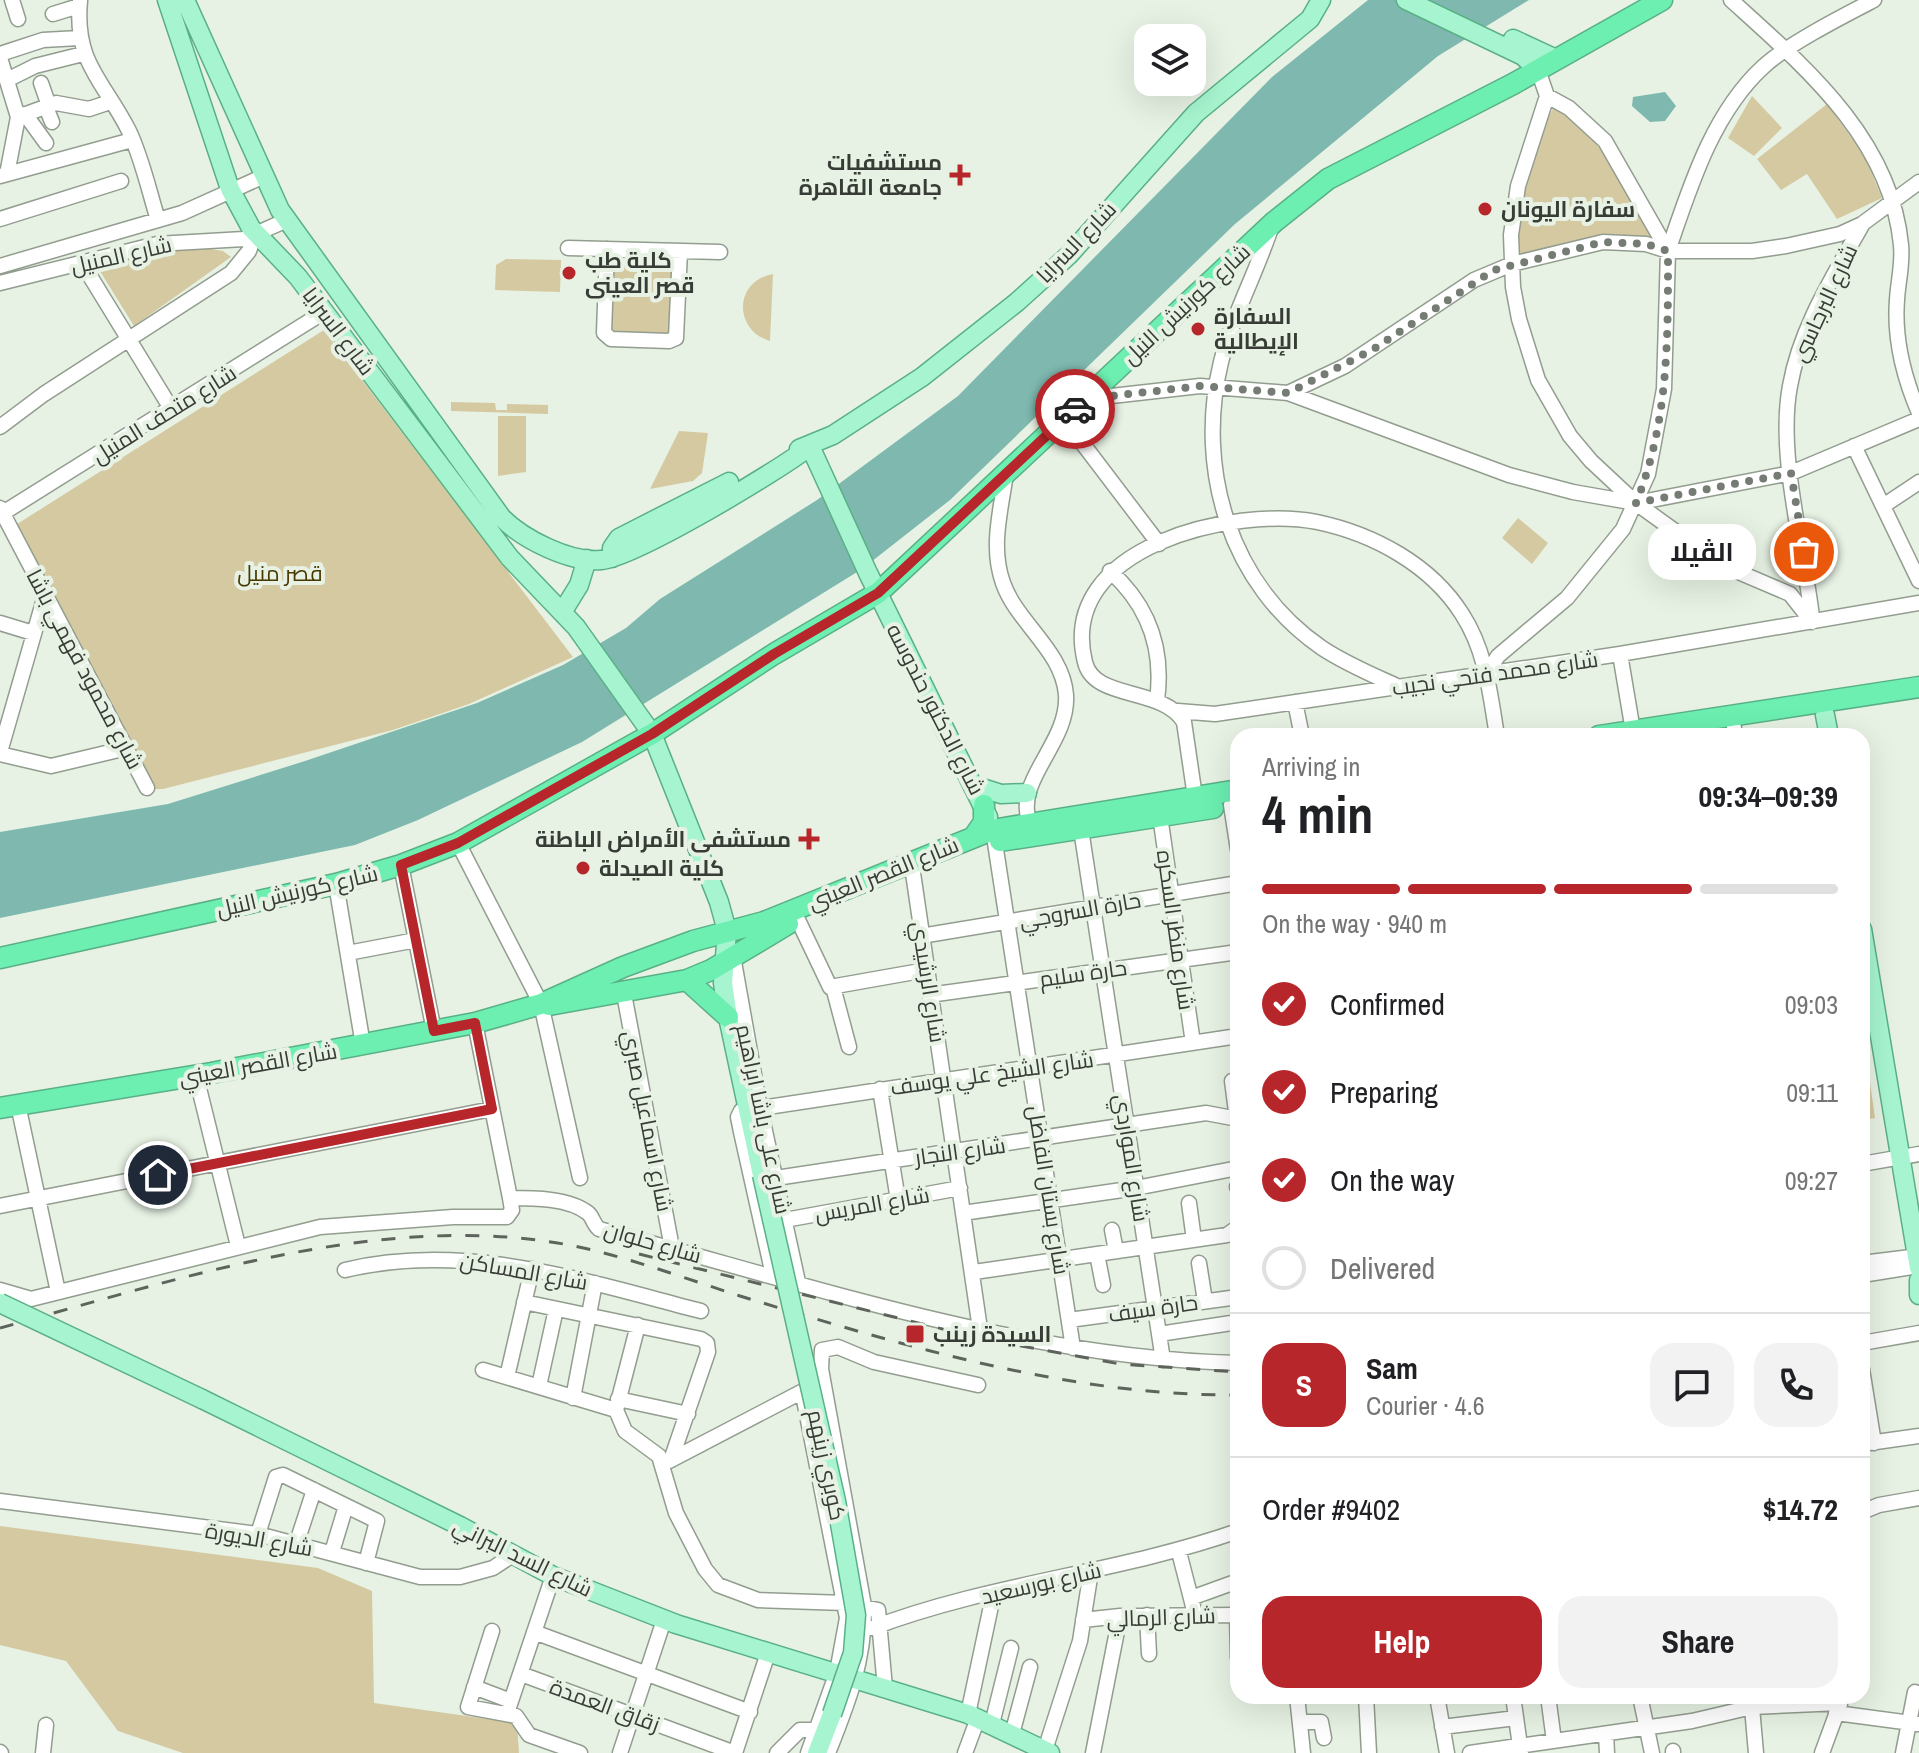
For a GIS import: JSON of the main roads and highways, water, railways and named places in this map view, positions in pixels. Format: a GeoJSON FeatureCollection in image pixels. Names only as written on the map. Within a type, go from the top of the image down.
{"type":"FeatureCollection","features":[{"type":"Feature","properties":{"kind":"highway","name":"شارع كورنيش النيل"},"geometry":{"type":"LineString","coordinates":[[0,958],[336,884],[401,865],[458,843],[652,734],[774,654],[876,599],[1274,222],[1328,179],[1547,65],[1662,0]]}},
{"type":"Feature","properties":{"kind":"highway"},"geometry":{"type":"LineString","coordinates":[[1652,728],[1919,687]]}},
{"type":"Feature","properties":{"kind":"highway"},"geometry":{"type":"LineString","coordinates":[[1756,728],[1919,699]]}},
{"type":"Feature","properties":{"kind":"highway","name":"شارع القصر العيني"},"geometry":{"type":"LineString","coordinates":[[541,1004],[624,994],[687,980],[798,920],[913,873],[987,836],[1195,797],[1230,800]]}},
{"type":"Feature","properties":{"kind":"highway","name":"شارع القصر العيني"},"geometry":{"type":"LineString","coordinates":[[7,1113],[67,1097],[475,1023],[541,1004],[623,967],[727,931],[764,922],[1029,821],[1160,816],[1230,801]]}},
{"type":"Feature","properties":{"kind":"highway"},"geometry":{"type":"LineString","coordinates":[[984,805],[987,836]]}},
{"type":"Feature","properties":{"kind":"highway"},"geometry":{"type":"LineString","coordinates":[[687,980],[728,1017]]}},
{"type":"Feature","properties":{"kind":"main road","name":"شارع السرايا"},"geometry":{"type":"LineString","coordinates":[[167,0],[230,189],[244,219],[256,236],[285,261],[510,558],[563,611],[639,715]]}},
{"type":"Feature","properties":{"kind":"main road","name":"شارع السرايا"},"geometry":{"type":"LineString","coordinates":[[185,0],[287,220],[502,518],[530,542],[587,559],[612,558],[619,538],[782,455],[810,446],[922,377],[1017,302],[1069,255],[1196,113],[1319,4]]}},
{"type":"Feature","properties":{"kind":"main road"},"geometry":{"type":"LineString","coordinates":[[1406,0],[1519,48]]}},
{"type":"Feature","properties":{"kind":"main road"},"geometry":{"type":"LineString","coordinates":[[1427,0],[1547,65]]}},
{"type":"Feature","properties":{"kind":"main road","name":"شارع الدكتور حندوسه"},"geometry":{"type":"LineString","coordinates":[[810,446],[868,573],[876,599],[984,805]]}},
{"type":"Feature","properties":{"kind":"main road"},"geometry":{"type":"LineString","coordinates":[[563,611],[579,585],[587,559]]}},
{"type":"Feature","properties":{"kind":"main road","name":"شارع على باشا ابراهيم"},"geometry":{"type":"LineString","coordinates":[[639,715],[652,734],[719,902],[727,931],[728,1017],[769,1176]]}},
{"type":"Feature","properties":{"kind":"main road"},"geometry":{"type":"LineString","coordinates":[[1825,715],[1827,728]]}},
{"type":"Feature","properties":{"kind":"main road"},"geometry":{"type":"LineString","coordinates":[[976,786],[1001,794],[1027,793]]}},
{"type":"Feature","properties":{"kind":"main road"},"geometry":{"type":"LineString","coordinates":[[1870,981],[1910,1156],[1919,1262]]}},
{"type":"Feature","properties":{"kind":"main road","name":"كوبري زينهم"},"geometry":{"type":"LineString","coordinates":[[769,1176],[836,1501],[856,1615],[853,1653],[832,1714],[825,1751]]}},
{"type":"Feature","properties":{"kind":"main road"},"geometry":{"type":"LineString","coordinates":[[1919,1280],[1919,1295]]}},
{"type":"Feature","properties":{"kind":"main road","name":"شارع السد البراني"},"geometry":{"type":"LineString","coordinates":[[0,1303],[460,1526],[553,1576],[664,1620],[979,1719],[1048,1752]]}},
{"type":"Feature","properties":{"kind":"water"},"geometry":{"type":"Polygon","coordinates":[[[1368,0],[1529,0],[1438,56],[1235,224],[950,500],[862,569],[582,742],[418,820],[355,845],[0,918],[0,832],[168,804],[477,703],[563,665],[626,628],[660,599],[817,500],[958,396],[1272,77],[1368,0]]]}},
{"type":"Feature","properties":{"kind":"water"},"geometry":{"type":"Polygon","coordinates":[[[1665,92],[1676,106],[1665,121],[1650,122],[1632,106],[1633,97],[1665,92]]]}},
{"type":"Feature","properties":{"kind":"railway"},"geometry":{"type":"LineString","coordinates":[[0,1328],[142,1288],[291,1253],[366,1241],[441,1236],[515,1238],[607,1254],[862,1332],[986,1364],[1111,1387],[1230,1395]]}},
{"type":"Feature","properties":{"kind":"railway"},"geometry":{"type":"LineString","coordinates":[[639,1254],[983,1339],[1120,1364],[1230,1371]]}},
{"type":"Feature","properties":{"kind":"place","name":"مستشفيات جامعة القاهرة"},"geometry":{"type":"Point","coordinates":[960,175]}},
{"type":"Feature","properties":{"kind":"place","name":"سفارة اليونان"},"geometry":{"type":"Point","coordinates":[1485,209]}},
{"type":"Feature","properties":{"kind":"place","name":"كلية طب قصر العينى"},"geometry":{"type":"Point","coordinates":[569,273]}},
{"type":"Feature","properties":{"kind":"place","name":"السفارة الإيطالية"},"geometry":{"type":"Point","coordinates":[1198,329]}},
{"type":"Feature","properties":{"kind":"place","name":"الڤيلا"},"geometry":{"type":"Point","coordinates":[1804,552]}},
{"type":"Feature","properties":{"kind":"place","name":"مستشفى الأمراض الباطنة"},"geometry":{"type":"Point","coordinates":[809,839]}},
{"type":"Feature","properties":{"kind":"place","name":"كلية الصيدلة"},"geometry":{"type":"Point","coordinates":[583,868]}},
{"type":"Feature","properties":{"kind":"place","name":"السيدة زينب"},"geometry":{"type":"Point","coordinates":[915,1334]}},
{"type":"Feature","properties":{"kind":"park label","name":"قصر منيل"},"geometry":{"type":"Point","coordinates":[280,573]}}]}
